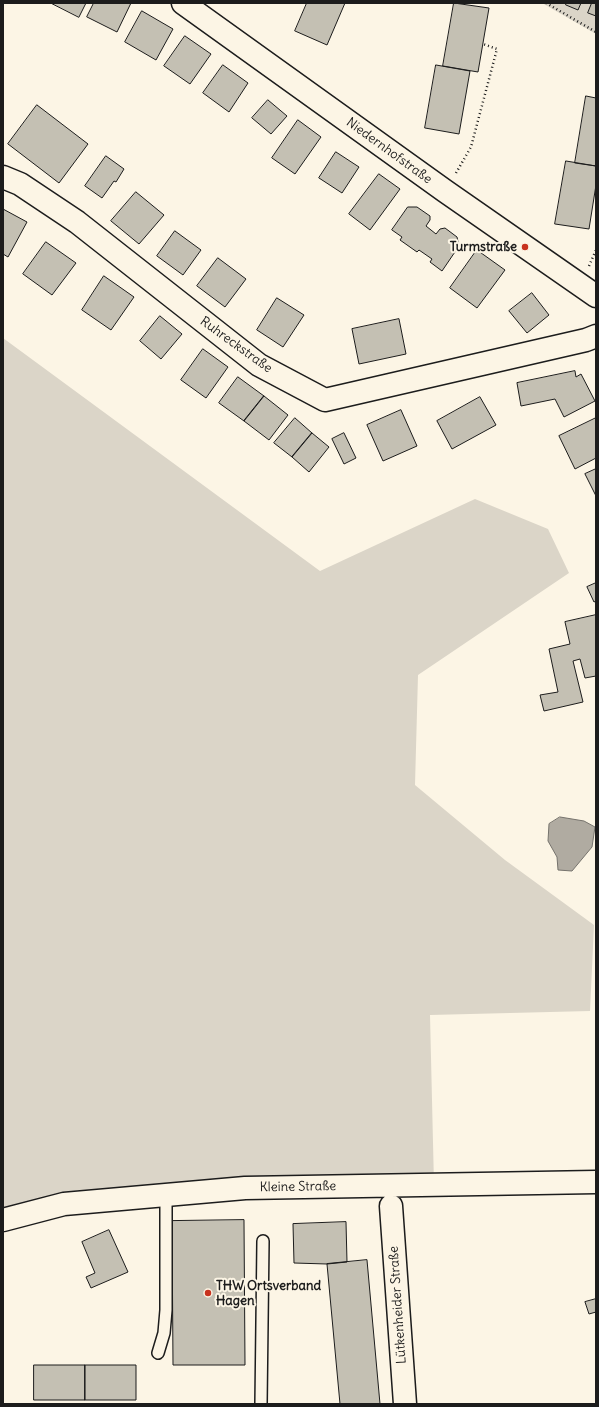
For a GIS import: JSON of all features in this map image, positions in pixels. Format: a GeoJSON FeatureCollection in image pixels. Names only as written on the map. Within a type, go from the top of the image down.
{"type":"FeatureCollection","features":[{"type":"Feature","properties":{"kind":"street","name":"Niedernhofstraße"},"geometry":{"type":"LineString","coordinates":[[184,3],[445,191],[596,296]]}},
{"type":"Feature","properties":{"kind":"street","name":"Ruhreckstraße"},"geometry":{"type":"LineString","coordinates":[[3,177],[20,184],[77,222],[259,365],[324,400],[586,340],[596,336]]}},
{"type":"Feature","properties":{"kind":"street","name":"Kleine Straße"},"geometry":{"type":"LineString","coordinates":[[3,1220],[64,1204],[245,1188],[596,1182]]}},
{"type":"Feature","properties":{"kind":"street","name":"Lütkenheider Straße"},"geometry":{"type":"LineString","coordinates":[[391,1206],[405,1404]]}},
{"type":"Feature","properties":{"kind":"lane"},"geometry":{"type":"LineString","coordinates":[[158,1353],[164,1333],[166,1310],[166,1195]]}},
{"type":"Feature","properties":{"kind":"lane"},"geometry":{"type":"LineString","coordinates":[[261,1404],[263,1241]]}},
{"type":"Feature","properties":{"kind":"path"},"geometry":{"type":"LineString","coordinates":[[546,3],[596,32]]}},
{"type":"Feature","properties":{"kind":"path"},"geometry":{"type":"LineString","coordinates":[[445,191],[472,147],[497,49],[482,44]]}},
{"type":"Feature","properties":{"kind":"path"},"geometry":{"type":"LineString","coordinates":[[593,258],[596,250]]}},
{"type":"Feature","properties":{"kind":"shaded area"},"geometry":{"type":"Polygon","coordinates":[[[542,3],[596,3],[596,34],[542,3]]]}},
{"type":"Feature","properties":{"kind":"shaded area"},"geometry":{"type":"Polygon","coordinates":[[[3,338],[320,571],[475,499],[548,529],[569,573],[418,675],[415,785],[505,860],[594,925],[590,1011],[430,1015],[434,1185],[245,1188],[3,1220],[3,338]]]}},
{"type":"Feature","properties":{"kind":"shaded area"},"geometry":{"type":"Polygon","coordinates":[[[560,817],[584,821],[595,827],[592,847],[572,871],[558,870],[557,857],[548,841],[549,824],[560,817]]]}},
{"type":"Feature","properties":{"kind":"building"},"geometry":{"type":"Polygon","coordinates":[[[51,3],[86,3],[79,17],[51,3]]]}},
{"type":"Feature","properties":{"kind":"building"},"geometry":{"type":"Polygon","coordinates":[[[94,3],[131,3],[117,32],[87,17],[94,3]]]}},
{"type":"Feature","properties":{"kind":"building"},"geometry":{"type":"Polygon","coordinates":[[[307,3],[345,3],[327,45],[295,31],[307,3]]]}},
{"type":"Feature","properties":{"kind":"building"},"geometry":{"type":"Polygon","coordinates":[[[454,3],[489,8],[478,72],[443,66],[454,3]]]}},
{"type":"Feature","properties":{"kind":"building"},"geometry":{"type":"Polygon","coordinates":[[[566,3],[581,3],[578,10],[566,5],[566,3]]]}},
{"type":"Feature","properties":{"kind":"building"},"geometry":{"type":"Polygon","coordinates":[[[592,3],[596,3],[596,16],[588,13],[592,3]]]}},
{"type":"Feature","properties":{"kind":"building"},"geometry":{"type":"Polygon","coordinates":[[[142,11],[173,29],[156,60],[125,42],[142,11]]]}},
{"type":"Feature","properties":{"kind":"building"},"geometry":{"type":"Polygon","coordinates":[[[185,36],[211,54],[190,84],[164,66],[185,36]]]}},
{"type":"Feature","properties":{"kind":"building"},"geometry":{"type":"Polygon","coordinates":[[[223,65],[248,83],[229,112],[203,93],[223,65]]]}},
{"type":"Feature","properties":{"kind":"building"},"geometry":{"type":"Polygon","coordinates":[[[436,65],[470,71],[459,134],[425,128],[436,65]]]}},
{"type":"Feature","properties":{"kind":"building"},"geometry":{"type":"Polygon","coordinates":[[[586,96],[596,98],[596,166],[575,163],[586,96]]]}},
{"type":"Feature","properties":{"kind":"building"},"geometry":{"type":"Polygon","coordinates":[[[268,100],[287,116],[271,134],[252,118],[268,100]]]}},
{"type":"Feature","properties":{"kind":"building"},"geometry":{"type":"Polygon","coordinates":[[[37,105],[88,144],[59,183],[8,144],[37,105]]]}},
{"type":"Feature","properties":{"kind":"building"},"geometry":{"type":"Polygon","coordinates":[[[298,120],[321,137],[295,174],[272,158],[298,120]]]}},
{"type":"Feature","properties":{"kind":"building"},"geometry":{"type":"Polygon","coordinates":[[[336,152],[359,167],[342,193],[319,178],[336,152]]]}},
{"type":"Feature","properties":{"kind":"building"},"geometry":{"type":"Polygon","coordinates":[[[106,156],[124,169],[116,182],[114,181],[102,198],[85,186],[106,156]]]}},
{"type":"Feature","properties":{"kind":"building"},"geometry":{"type":"Polygon","coordinates":[[[566,161],[596,166],[596,185],[589,229],[555,224],[566,161]]]}},
{"type":"Feature","properties":{"kind":"building"},"geometry":{"type":"Polygon","coordinates":[[[379,174],[400,189],[370,230],[349,214],[379,174]]]}},
{"type":"Feature","properties":{"kind":"building"},"geometry":{"type":"Polygon","coordinates":[[[136,192],[164,215],[139,244],[111,221],[136,192]]]}},
{"type":"Feature","properties":{"kind":"building"},"geometry":{"type":"Polygon","coordinates":[[[408,207],[417,207],[430,216],[430,220],[426,226],[436,234],[440,229],[445,228],[457,237],[459,246],[442,271],[430,262],[432,259],[419,250],[417,252],[400,240],[402,237],[392,230],[408,207]]]}},
{"type":"Feature","properties":{"kind":"building"},"geometry":{"type":"Polygon","coordinates":[[[3,209],[27,222],[8,257],[3,254],[3,209]]]}},
{"type":"Feature","properties":{"kind":"building"},"geometry":{"type":"Polygon","coordinates":[[[175,231],[201,250],[183,275],[157,256],[175,231]]]}},
{"type":"Feature","properties":{"kind":"building"},"geometry":{"type":"Polygon","coordinates":[[[46,242],[76,263],[52,295],[23,274],[46,242]]]}},
{"type":"Feature","properties":{"kind":"building"},"geometry":{"type":"Polygon","coordinates":[[[477,250],[505,270],[477,308],[450,288],[477,250]]]}},
{"type":"Feature","properties":{"kind":"building"},"geometry":{"type":"Polygon","coordinates":[[[218,258],[246,279],[225,307],[197,286],[218,258]]]}},
{"type":"Feature","properties":{"kind":"building"},"geometry":{"type":"Polygon","coordinates":[[[104,276],[134,297],[111,330],[82,310],[104,276]]]}},
{"type":"Feature","properties":{"kind":"building"},"geometry":{"type":"Polygon","coordinates":[[[532,293],[549,315],[527,333],[509,311],[532,293]]]}},
{"type":"Feature","properties":{"kind":"building"},"geometry":{"type":"Polygon","coordinates":[[[277,298],[304,315],[283,347],[257,330],[277,298]]]}},
{"type":"Feature","properties":{"kind":"building"},"geometry":{"type":"Polygon","coordinates":[[[160,316],[182,334],[161,359],[140,341],[160,316]]]}},
{"type":"Feature","properties":{"kind":"building"},"geometry":{"type":"Polygon","coordinates":[[[399,319],[406,354],[359,364],[352,329],[399,319]]]}},
{"type":"Feature","properties":{"kind":"building"},"geometry":{"type":"Polygon","coordinates":[[[203,349],[228,367],[206,398],[181,380],[203,349]]]}},
{"type":"Feature","properties":{"kind":"building"},"geometry":{"type":"Polygon","coordinates":[[[575,371],[576,377],[581,374],[595,401],[564,417],[555,399],[521,406],[517,383],[575,371]]]}},
{"type":"Feature","properties":{"kind":"building"},"geometry":{"type":"Polygon","coordinates":[[[238,377],[264,396],[244,421],[219,403],[238,377]]]}},
{"type":"Feature","properties":{"kind":"building"},"geometry":{"type":"Polygon","coordinates":[[[264,396],[288,415],[269,440],[244,421],[264,396]]]}},
{"type":"Feature","properties":{"kind":"building"},"geometry":{"type":"Polygon","coordinates":[[[480,397],[496,425],[452,449],[437,421],[480,397]]]}},
{"type":"Feature","properties":{"kind":"building"},"geometry":{"type":"Polygon","coordinates":[[[401,410],[417,446],[383,461],[367,425],[401,410]]]}},
{"type":"Feature","properties":{"kind":"building"},"geometry":{"type":"Polygon","coordinates":[[[295,418],[312,433],[292,457],[274,443],[295,418]]]}},
{"type":"Feature","properties":{"kind":"building"},"geometry":{"type":"Polygon","coordinates":[[[596,418],[596,458],[575,469],[559,436],[596,418]]]}},
{"type":"Feature","properties":{"kind":"building"},"geometry":{"type":"Polygon","coordinates":[[[312,433],[329,447],[309,472],[292,457],[312,433]]]}},
{"type":"Feature","properties":{"kind":"building"},"geometry":{"type":"Polygon","coordinates":[[[344,433],[356,458],[344,464],[332,439],[344,433]]]}},
{"type":"Feature","properties":{"kind":"building"},"geometry":{"type":"Polygon","coordinates":[[[596,469],[596,496],[585,474],[596,469]]]}},
{"type":"Feature","properties":{"kind":"building"},"geometry":{"type":"Polygon","coordinates":[[[596,583],[596,601],[594,602],[587,587],[596,583]]]}},
{"type":"Feature","properties":{"kind":"building"},"geometry":{"type":"Polygon","coordinates":[[[596,615],[596,676],[585,678],[580,659],[573,661],[583,702],[544,711],[540,695],[558,692],[549,649],[570,644],[565,622],[596,615]]]}},
{"type":"Feature","properties":{"kind":"building","name":"THW Ortsverband Hagen"},"geometry":{"type":"Polygon","coordinates":[[[244,1220],[245,1365],[173,1365],[172,1221],[244,1220]]]}},
{"type":"Feature","properties":{"kind":"building"},"geometry":{"type":"Polygon","coordinates":[[[346,1222],[347,1262],[327,1264],[294,1263],[293,1224],[346,1222]]]}},
{"type":"Feature","properties":{"kind":"building"},"geometry":{"type":"Polygon","coordinates":[[[109,1230],[128,1272],[91,1288],[86,1277],[95,1273],[82,1242],[109,1230]]]}},
{"type":"Feature","properties":{"kind":"building"},"geometry":{"type":"Polygon","coordinates":[[[367,1260],[380,1404],[340,1404],[327,1264],[367,1260]]]}},
{"type":"Feature","properties":{"kind":"building"},"geometry":{"type":"Polygon","coordinates":[[[596,1299],[596,1312],[589,1314],[585,1302],[596,1299]]]}},
{"type":"Feature","properties":{"kind":"building"},"geometry":{"type":"Polygon","coordinates":[[[34,1365],[85,1365],[85,1400],[34,1400],[34,1365]]]}},
{"type":"Feature","properties":{"kind":"building"},"geometry":{"type":"Polygon","coordinates":[[[85,1365],[136,1365],[136,1400],[85,1400],[85,1365]]]}},
{"type":"Feature","properties":{"kind":"place","name":"Turmstraße"},"geometry":{"type":"Point","coordinates":[525,247]}},
{"type":"Feature","properties":{"kind":"place","name":"THW Ortsverband Hagen"},"geometry":{"type":"Point","coordinates":[208,1293]}}]}
